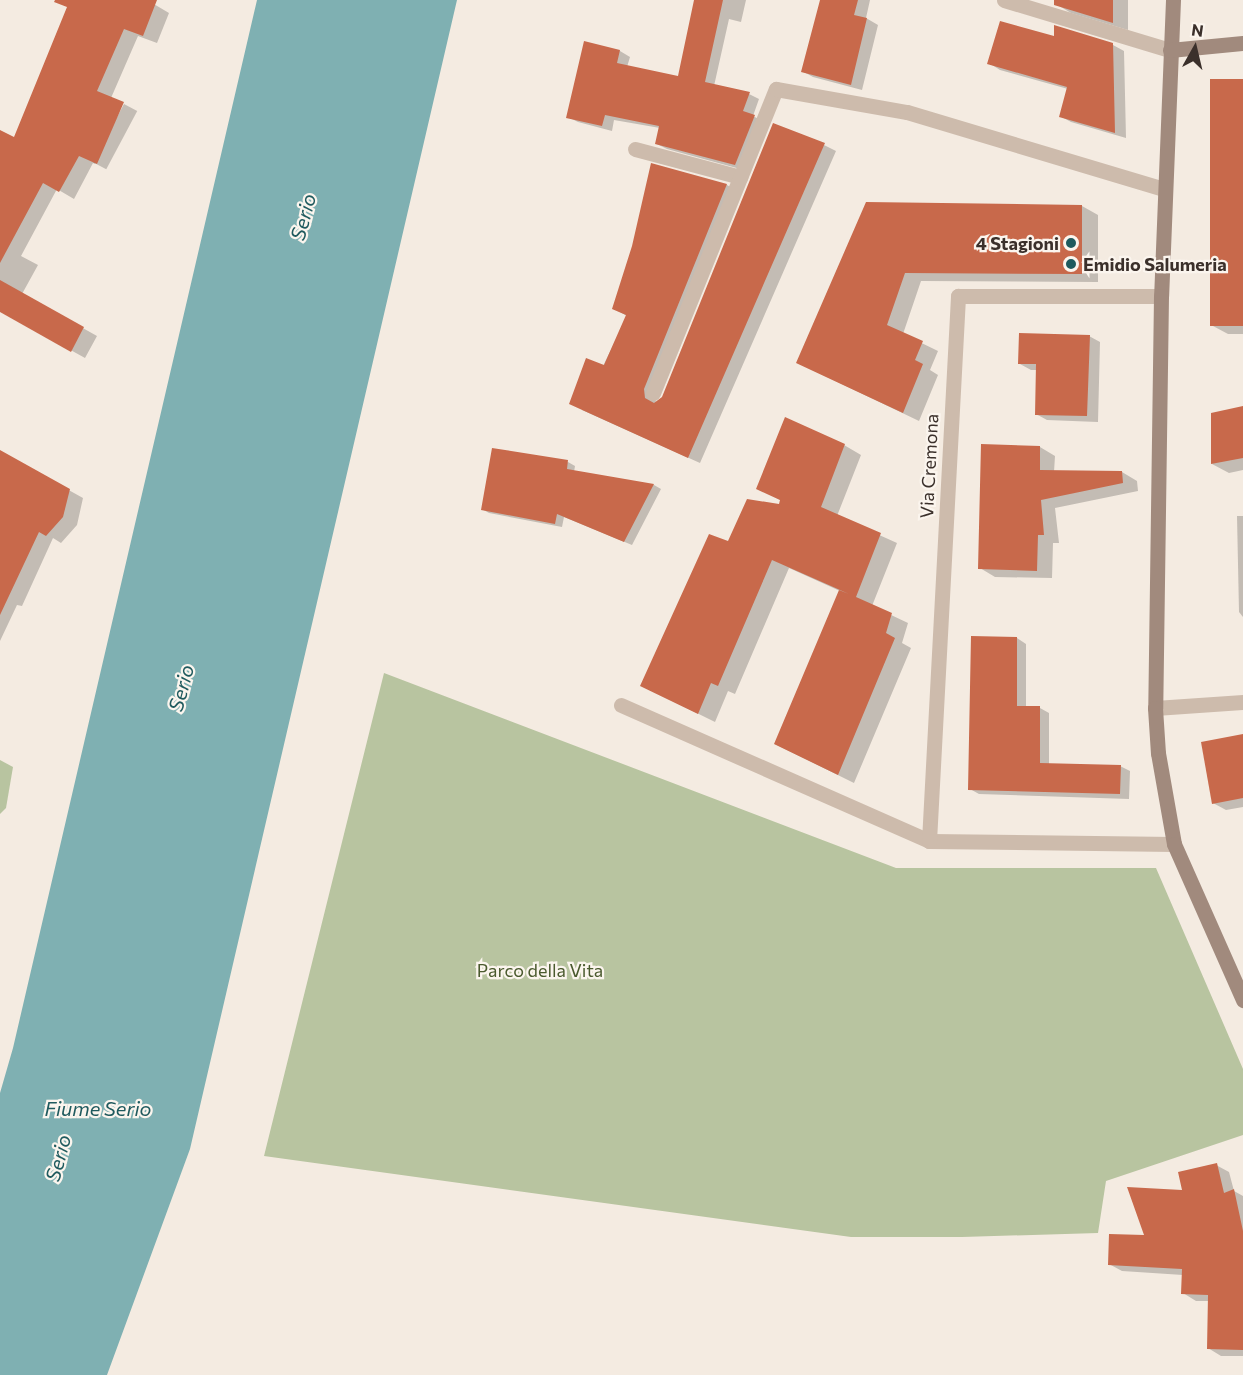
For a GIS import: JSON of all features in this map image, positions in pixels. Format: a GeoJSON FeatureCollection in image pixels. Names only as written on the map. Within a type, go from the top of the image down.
{"type":"FeatureCollection","features":[{"type":"Feature","properties":{"kind":"street"},"geometry":{"type":"LineString","coordinates":[[1004,0],[1170,50],[1243,43]]}},
{"type":"Feature","properties":{"kind":"street"},"geometry":{"type":"LineString","coordinates":[[1173,0],[1161,296],[1155,708],[1158,753],[1173,844],[1243,1000]]}},
{"type":"Feature","properties":{"kind":"street"},"geometry":{"type":"LineString","coordinates":[[652,393],[776,88],[907,112],[1164,189]]}},
{"type":"Feature","properties":{"kind":"street"},"geometry":{"type":"LineString","coordinates":[[635,149],[740,177]]}},
{"type":"Feature","properties":{"kind":"street","name":"Via Cremona"},"geometry":{"type":"LineString","coordinates":[[929,841],[958,296],[1161,296]]}},
{"type":"Feature","properties":{"kind":"street"},"geometry":{"type":"LineString","coordinates":[[1155,708],[1243,702]]}},
{"type":"Feature","properties":{"kind":"street"},"geometry":{"type":"LineString","coordinates":[[621,705],[929,841],[1173,844]]}},
{"type":"Feature","properties":{"kind":"green space","name":"Parco della Vita"},"geometry":{"type":"Polygon","coordinates":[[[384,673],[896,868],[1156,868],[1243,1069],[1243,1135],[1106,1181],[1098,1233],[962,1237],[851,1237],[264,1156],[384,673]]]}},
{"type":"Feature","properties":{"kind":"green space"},"geometry":{"type":"Polygon","coordinates":[[[0,760],[13,767],[6,808],[0,814],[0,760]]]}},
{"type":"Feature","properties":{"kind":"water","name":"Fiume Serio"},"geometry":{"type":"Polygon","coordinates":[[[257,0],[457,0],[190,1149],[107,1375],[0,1375],[0,1093],[13,1048],[257,0]]]}},
{"type":"Feature","properties":{"kind":"building"},"geometry":{"type":"Polygon","coordinates":[[[55,0],[157,0],[143,36],[124,29],[97,91],[124,102],[97,164],[79,156],[59,192],[43,183],[0,263],[0,130],[14,137],[67,7],[54,2],[55,0]]]}},
{"type":"Feature","properties":{"kind":"building"},"geometry":{"type":"Polygon","coordinates":[[[694,0],[723,0],[705,82],[750,92],[743,111],[755,115],[735,165],[655,144],[659,126],[605,115],[602,126],[566,118],[584,41],[620,50],[617,63],[678,76],[694,0]]]}},
{"type":"Feature","properties":{"kind":"building"},"geometry":{"type":"Polygon","coordinates":[[[820,0],[858,0],[854,15],[867,18],[851,85],[801,72],[820,0]]]}},
{"type":"Feature","properties":{"kind":"building"},"geometry":{"type":"Polygon","coordinates":[[[1054,0],[1113,0],[1113,23],[1054,5],[1054,0]]]}},
{"type":"Feature","properties":{"kind":"building"},"geometry":{"type":"Polygon","coordinates":[[[1000,21],[1054,36],[1054,25],[1113,43],[1115,133],[1059,117],[1067,87],[987,64],[1000,21]]]}},
{"type":"Feature","properties":{"kind":"building"},"geometry":{"type":"Polygon","coordinates":[[[1210,79],[1243,79],[1243,326],[1210,326],[1210,79]]]}},
{"type":"Feature","properties":{"kind":"building"},"geometry":{"type":"Polygon","coordinates":[[[773,123],[825,143],[688,458],[569,404],[586,358],[604,365],[626,315],[612,309],[632,246],[651,163],[727,184],[644,389],[645,398],[654,403],[662,397],[773,123]]]}},
{"type":"Feature","properties":{"kind":"building"},"geometry":{"type":"Polygon","coordinates":[[[866,202],[1082,205],[1082,274],[905,273],[887,325],[923,341],[915,360],[923,364],[903,413],[796,363],[866,202]]]}},
{"type":"Feature","properties":{"kind":"building"},"geometry":{"type":"Polygon","coordinates":[[[0,280],[84,327],[71,352],[0,312],[0,280]]]}},
{"type":"Feature","properties":{"kind":"building"},"geometry":{"type":"Polygon","coordinates":[[[1019,333],[1090,335],[1087,416],[1035,415],[1036,364],[1018,364],[1019,333]]]}},
{"type":"Feature","properties":{"kind":"building"},"geometry":{"type":"Polygon","coordinates":[[[1243,406],[1243,458],[1211,464],[1211,413],[1243,406]]]}},
{"type":"Feature","properties":{"kind":"building"},"geometry":{"type":"Polygon","coordinates":[[[785,417],[845,444],[821,507],[881,533],[856,597],[892,613],[886,633],[895,638],[838,775],[774,744],[839,590],[849,594],[772,560],[718,686],[711,683],[698,714],[640,686],[709,534],[728,541],[747,499],[779,504],[780,500],[756,489],[785,417]]]}},
{"type":"Feature","properties":{"kind":"building"},"geometry":{"type":"Polygon","coordinates":[[[981,444],[1040,446],[1040,470],[1122,471],[1123,483],[1041,500],[1044,535],[1038,535],[1037,571],[978,569],[981,444]]]}},
{"type":"Feature","properties":{"kind":"building"},"geometry":{"type":"Polygon","coordinates":[[[492,448],[568,460],[567,469],[654,484],[624,542],[557,514],[555,524],[481,510],[492,448]]]}},
{"type":"Feature","properties":{"kind":"building"},"geometry":{"type":"Polygon","coordinates":[[[0,450],[70,489],[63,517],[46,536],[39,532],[0,615],[0,450]]]}},
{"type":"Feature","properties":{"kind":"building"},"geometry":{"type":"Polygon","coordinates":[[[971,636],[1017,637],[1017,706],[1040,706],[1040,763],[1121,765],[1120,794],[968,790],[971,636]]]}},
{"type":"Feature","properties":{"kind":"building"},"geometry":{"type":"Polygon","coordinates":[[[1243,734],[1243,798],[1212,804],[1201,742],[1243,734]]]}},
{"type":"Feature","properties":{"kind":"building"},"geometry":{"type":"Polygon","coordinates":[[[1217,1163],[1224,1193],[1234,1189],[1243,1231],[1243,1350],[1207,1349],[1208,1295],[1181,1294],[1182,1269],[1108,1265],[1109,1234],[1144,1235],[1127,1187],[1182,1190],[1178,1172],[1217,1163]]]}},
{"type":"Feature","properties":{"kind":"place","name":"4 Stagioni"},"geometry":{"type":"Point","coordinates":[1071,243]}},
{"type":"Feature","properties":{"kind":"place","name":"Emidio Salumeria"},"geometry":{"type":"Point","coordinates":[1071,264]}},
{"type":"Feature","properties":{"kind":"water label","name":"Serio"},"geometry":{"type":"Point","coordinates":[303,217]}},
{"type":"Feature","properties":{"kind":"water label","name":"Serio"},"geometry":{"type":"Point","coordinates":[181,688]}},
{"type":"Feature","properties":{"kind":"water label","name":"Serio"},"geometry":{"type":"Point","coordinates":[58,1158]}}]}
